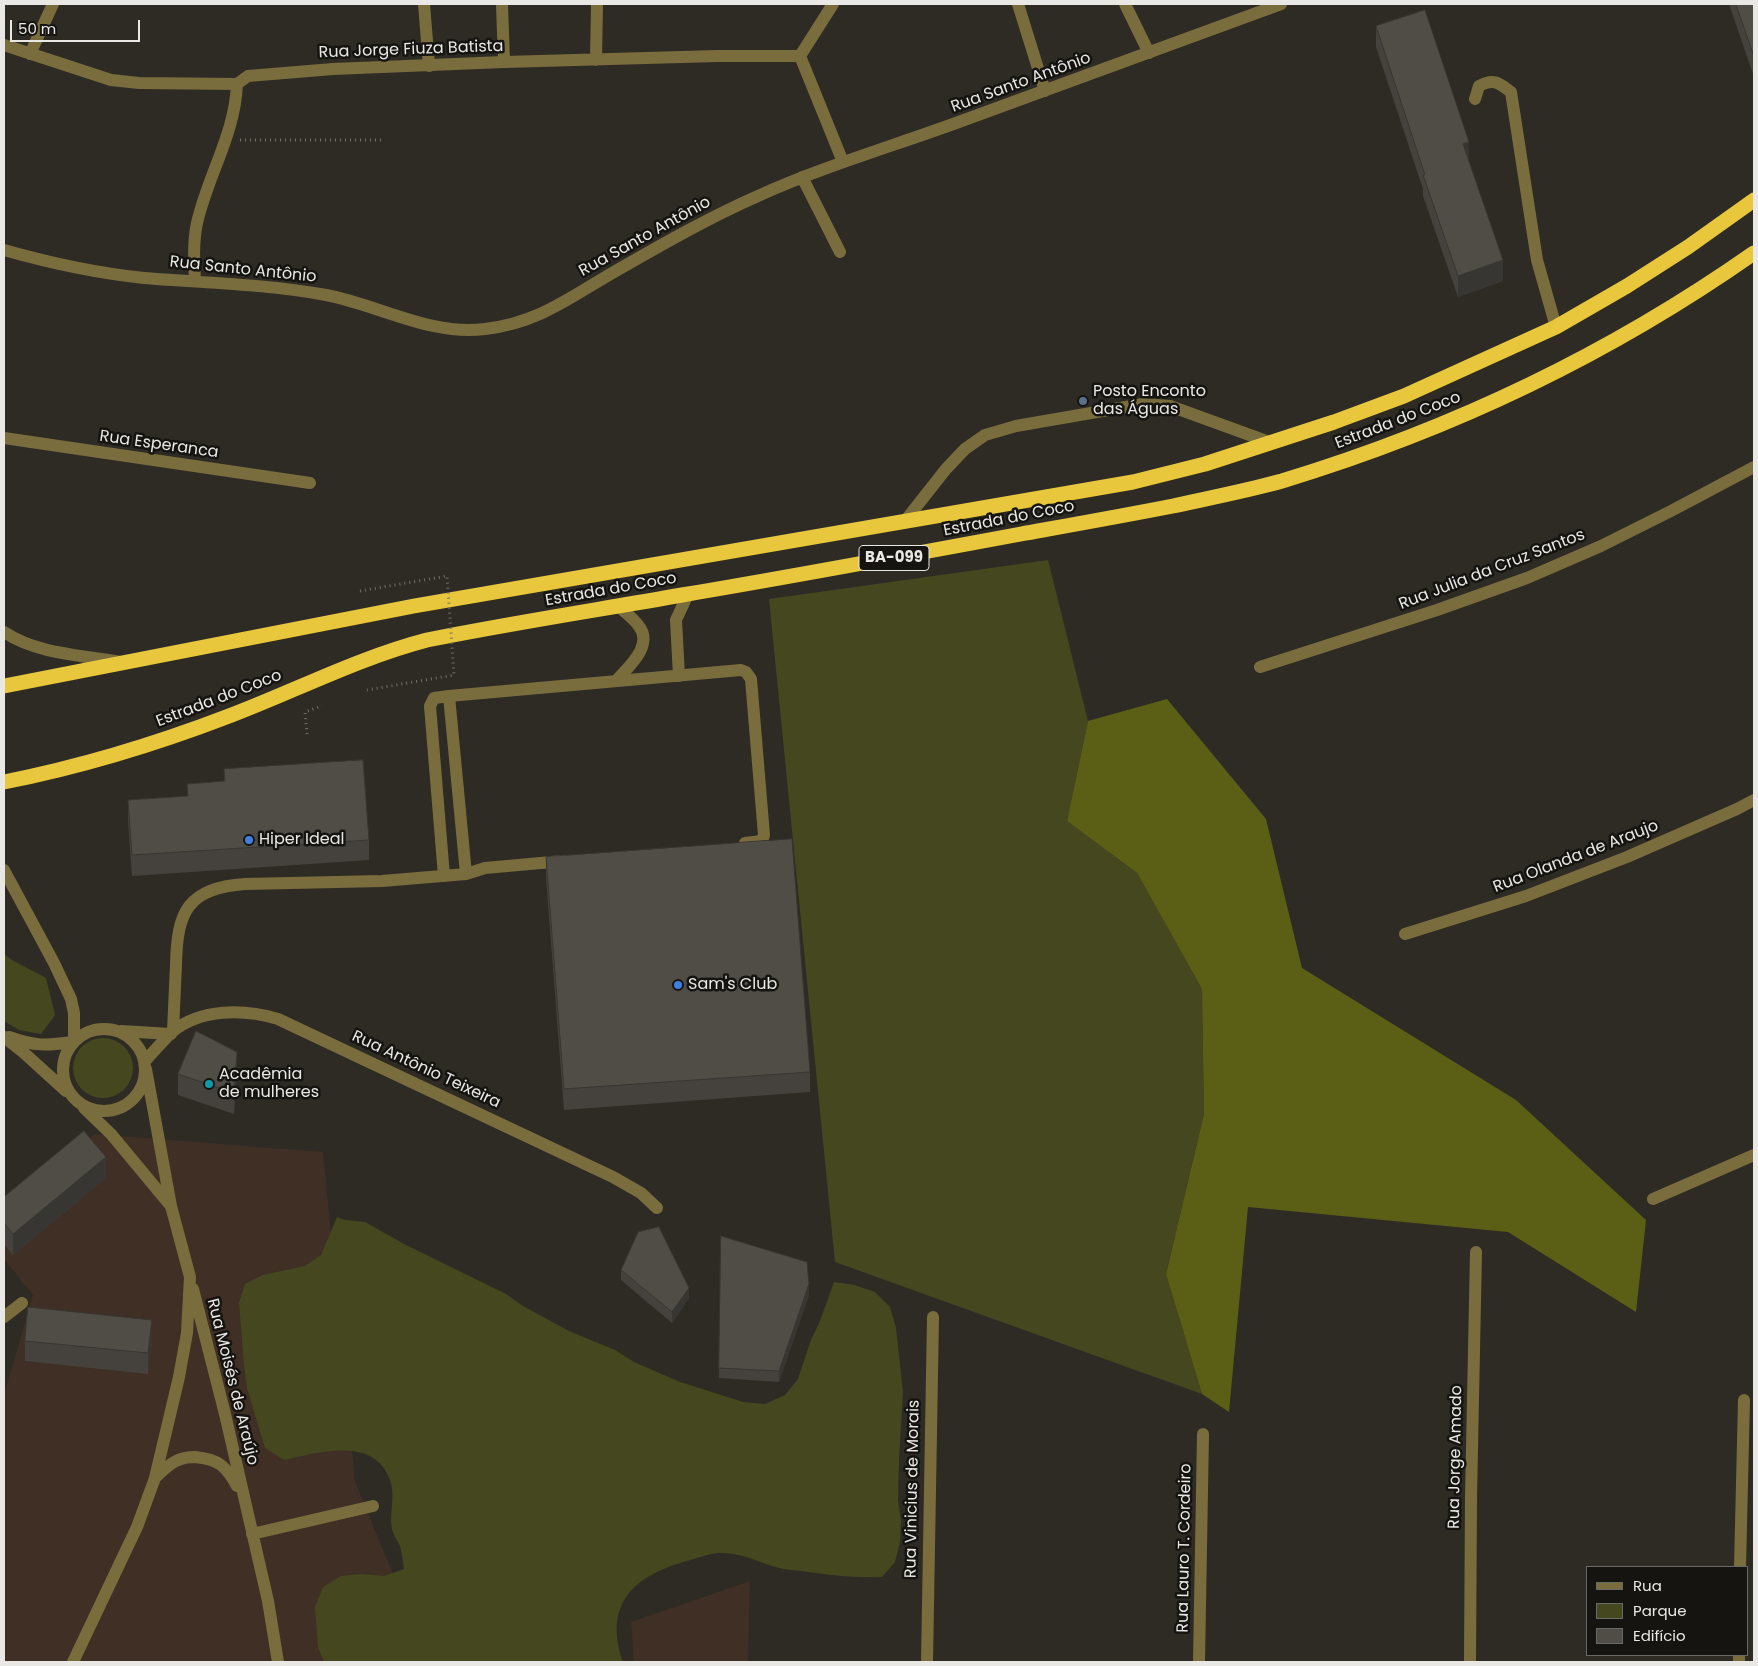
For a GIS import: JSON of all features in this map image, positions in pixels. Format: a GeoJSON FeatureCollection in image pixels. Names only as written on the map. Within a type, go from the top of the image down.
{"type":"FeatureCollection","features":[{"type":"Feature","properties":{"kind":"highway","name":"Estrada do Coco"},"geometry":{"type":"LineString","coordinates":[[4,686],[414,606],[1132,482],[1205,464],[1334,422],[1404,396],[1556,327],[1627,286],[1688,247],[1754,200]]}},
{"type":"Feature","properties":{"kind":"highway","name":"Estrada do Coco"},"geometry":{"type":"LineString","coordinates":[[4,782],[31,777],[161,740],[220,719],[390,650],[426,640],[909,555],[1214,498],[1278,482],[1430,430],[1496,402],[1570,365],[1645,324],[1710,285],[1754,253]]}},
{"type":"Feature","properties":{"kind":"highway"},"geometry":{"type":"LineString","coordinates":[[4,772],[31,777]]}},
{"type":"Feature","properties":{"kind":"street"},"geometry":{"type":"LineString","coordinates":[[30,54],[53,4]]}},
{"type":"Feature","properties":{"kind":"street"},"geometry":{"type":"LineString","coordinates":[[424,4],[429,66]]}},
{"type":"Feature","properties":{"kind":"street"},"geometry":{"type":"LineString","coordinates":[[502,4],[504,62]]}},
{"type":"Feature","properties":{"kind":"street"},"geometry":{"type":"LineString","coordinates":[[596,60],[597,4]]}},
{"type":"Feature","properties":{"kind":"street"},"geometry":{"type":"LineString","coordinates":[[832,4],[800,56],[843,162]]}},
{"type":"Feature","properties":{"kind":"street"},"geometry":{"type":"LineString","coordinates":[[1018,4],[1045,91]]}},
{"type":"Feature","properties":{"kind":"street"},"geometry":{"type":"LineString","coordinates":[[1125,4],[1149,53]]}},
{"type":"Feature","properties":{"kind":"street","name":"Rua Santo Antônio"},"geometry":{"type":"LineString","coordinates":[[4,250],[68,267],[101,272],[145,278],[255,285],[331,296],[419,322],[453,329],[481,330],[511,325],[539,316],[675,237],[722,213],[802,177],[1045,91],[1281,4]]}},
{"type":"Feature","properties":{"kind":"street","name":"Rua Jorge Fiuza Batista"},"geometry":{"type":"LineString","coordinates":[[4,45],[111,80],[139,83],[237,84],[248,76],[333,69],[504,62],[800,56]]}},
{"type":"Feature","properties":{"kind":"street"},"geometry":{"type":"LineString","coordinates":[[1475,99],[1479,86],[1487,82],[1497,82],[1511,92],[1537,260],[1556,327]]}},
{"type":"Feature","properties":{"kind":"street"},"geometry":{"type":"LineString","coordinates":[[195,280],[194,255],[198,222],[227,140],[233,117],[237,84]]}},
{"type":"Feature","properties":{"kind":"street"},"geometry":{"type":"LineString","coordinates":[[802,177],[840,252]]}},
{"type":"Feature","properties":{"kind":"street"},"geometry":{"type":"LineString","coordinates":[[905,522],[946,469],[965,449],[985,435],[1016,426],[1143,404],[1170,406],[1195,414],[1220,426],[1269,442]]}},
{"type":"Feature","properties":{"kind":"street","name":"Rua Esperanca"},"geometry":{"type":"LineString","coordinates":[[4,438],[310,483]]}},
{"type":"Feature","properties":{"kind":"street","name":"Rua Julia da Cruz Santos"},"geometry":{"type":"LineString","coordinates":[[1260,666],[1437,610],[1527,578],[1601,546],[1754,467]]}},
{"type":"Feature","properties":{"kind":"street"},"geometry":{"type":"LineString","coordinates":[[679,676],[676,620],[688,594]]}},
{"type":"Feature","properties":{"kind":"street"},"geometry":{"type":"LineString","coordinates":[[616,681],[636,658],[644,642],[639,626],[619,606]]}},
{"type":"Feature","properties":{"kind":"street"},"geometry":{"type":"LineString","coordinates":[[4,632],[16,640],[33,647],[123,662]]}},
{"type":"Feature","properties":{"kind":"street"},"geometry":{"type":"LineString","coordinates":[[444,876],[430,706],[434,698],[449,696],[741,670],[746,672],[751,679],[764,835],[762,841],[736,844]]}},
{"type":"Feature","properties":{"kind":"street"},"geometry":{"type":"LineString","coordinates":[[449,696],[466,874]]}},
{"type":"Feature","properties":{"kind":"street"},"geometry":{"type":"LineString","coordinates":[[433,743],[453,742]]}},
{"type":"Feature","properties":{"kind":"street"},"geometry":{"type":"LineString","coordinates":[[436,784],[457,782]]}},
{"type":"Feature","properties":{"kind":"street","name":"Rua Olanda de Araujo"},"geometry":{"type":"LineString","coordinates":[[1405,934],[1526,896],[1627,857],[1754,800]]}},
{"type":"Feature","properties":{"kind":"street"},"geometry":{"type":"LineString","coordinates":[[440,826],[461,824]]}},
{"type":"Feature","properties":{"kind":"street"},"geometry":{"type":"LineString","coordinates":[[4,1036],[34,1045],[51,1045],[73,1041],[95,1029],[107,1028],[119,1031],[172,1033],[176,939],[186,910],[196,898],[210,890],[239,885],[361,882],[444,876],[466,874],[485,868],[571,860]]}},
{"type":"Feature","properties":{"kind":"street"},"geometry":{"type":"LineString","coordinates":[[4,870],[54,963],[71,999],[75,1019],[73,1041],[66,1053],[63,1064],[63,1076],[66,1088],[76,1100],[90,1109],[104,1112],[117,1110],[129,1104],[138,1094],[144,1082],[146,1065],[138,1046],[130,1037],[119,1031]]}},
{"type":"Feature","properties":{"kind":"street","name":"Rua Antônio Teixeira"},"geometry":{"type":"LineString","coordinates":[[146,1065],[172,1033],[192,1021],[211,1014],[232,1012],[257,1013],[278,1019],[613,1177],[641,1193],[657,1208]]}},
{"type":"Feature","properties":{"kind":"street"},"geometry":{"type":"LineString","coordinates":[[4,1036],[111,1134],[171,1206]]}},
{"type":"Feature","properties":{"kind":"street","name":"Rua Moisés de Araújo"},"geometry":{"type":"LineString","coordinates":[[146,1065],[171,1206],[225,1414],[242,1495]]}},
{"type":"Feature","properties":{"kind":"street"},"geometry":{"type":"LineString","coordinates":[[1652,1199],[1754,1156]]}},
{"type":"Feature","properties":{"kind":"street","name":"Rua Jorge Amado"},"geometry":{"type":"LineString","coordinates":[[1470,1662],[1471,1488],[1476,1252]]}},
{"type":"Feature","properties":{"kind":"street"},"geometry":{"type":"LineString","coordinates":[[73,1662],[137,1527],[155,1478],[180,1368],[186,1333],[190,1277]]}},
{"type":"Feature","properties":{"kind":"street"},"geometry":{"type":"LineString","coordinates":[[4,1317],[22,1303]]}},
{"type":"Feature","properties":{"kind":"street","name":"Rua Vinicius de Morais"},"geometry":{"type":"LineString","coordinates":[[927,1662],[933,1317]]}},
{"type":"Feature","properties":{"kind":"street"},"geometry":{"type":"LineString","coordinates":[[1740,1566],[1744,1400]]}},
{"type":"Feature","properties":{"kind":"street","name":"Rua Lauro T. Cordeiro"},"geometry":{"type":"LineString","coordinates":[[1199,1662],[1203,1434]]}},
{"type":"Feature","properties":{"kind":"street"},"geometry":{"type":"LineString","coordinates":[[155,1478],[176,1460],[188,1457],[207,1458],[220,1463],[230,1473],[242,1495],[252,1534],[268,1601],[278,1662]]}},
{"type":"Feature","properties":{"kind":"street"},"geometry":{"type":"LineString","coordinates":[[252,1534],[373,1506]]}},
{"type":"Feature","properties":{"kind":"path"},"geometry":{"type":"LineString","coordinates":[[227,140],[382,140]]}},
{"type":"Feature","properties":{"kind":"path"},"geometry":{"type":"LineString","coordinates":[[360,591],[447,576],[454,674],[367,690]]}},
{"type":"Feature","properties":{"kind":"path"},"geometry":{"type":"LineString","coordinates":[[307,734],[305,712],[322,706]]}},
{"type":"Feature","properties":{"kind":"shaded area"},"geometry":{"type":"Polygon","coordinates":[[[1167,699],[1266,819],[1302,968],[1516,1100],[1646,1220],[1636,1312],[1508,1232],[1248,1207],[1229,1412],[1202,1394],[1166,1274],[1204,1114],[1202,989],[1137,873],[1067,821],[1088,721],[1167,699]]]}},
{"type":"Feature","properties":{"kind":"shaded area"},"geometry":{"type":"Polygon","coordinates":[[[95,1134],[323,1152],[355,1481],[429,1662],[4,1662],[4,1395],[33,1295],[4,1259],[4,1212],[95,1134]]]}},
{"type":"Feature","properties":{"kind":"shaded area"},"geometry":{"type":"Polygon","coordinates":[[[750,1581],[748,1662],[634,1662],[631,1622],[750,1581]]]}},
{"type":"Feature","properties":{"kind":"green space"},"geometry":{"type":"Polygon","coordinates":[[[1048,560],[1088,721],[1067,821],[1137,873],[1202,989],[1204,1114],[1166,1274],[1202,1394],[835,1262],[769,599],[1048,560]]]}},
{"type":"Feature","properties":{"kind":"green space"},"geometry":{"type":"Polygon","coordinates":[[[4,954],[46,978],[55,1015],[41,1034],[19,1030],[4,1021],[4,954]]]}},
{"type":"Feature","properties":{"kind":"green space"},"geometry":{"type":"Polygon","coordinates":[[[97,1038],[109,1038],[120,1043],[128,1051],[133,1062],[131,1080],[120,1093],[109,1098],[97,1098],[86,1093],[78,1085],[73,1074],[73,1062],[78,1051],[86,1043],[97,1038]]]}},
{"type":"Feature","properties":{"kind":"green space"},"geometry":{"type":"Polygon","coordinates":[[[337,1217],[345,1220],[365,1222],[404,1244],[506,1294],[523,1306],[569,1331],[615,1350],[634,1362],[680,1382],[743,1402],[765,1404],[785,1395],[798,1379],[834,1282],[854,1285],[875,1292],[890,1307],[896,1328],[903,1392],[898,1500],[901,1521],[900,1542],[895,1562],[882,1577],[842,1576],[785,1569],[728,1553],[716,1553],[668,1567],[638,1584],[627,1595],[620,1609],[617,1624],[618,1642],[623,1662],[324,1662],[318,1647],[315,1607],[323,1587],[341,1576],[362,1574],[384,1576],[404,1569],[400,1546],[392,1529],[391,1483],[384,1468],[373,1458],[360,1453],[345,1450],[330,1451],[284,1460],[265,1448],[247,1388],[239,1303],[245,1284],[263,1275],[305,1266],[321,1255],[337,1217]]]}},
{"type":"Feature","properties":{"kind":"building"},"geometry":{"type":"Polygon","coordinates":[[[1736,4],[1754,4],[1754,56],[1736,4]]]}},
{"type":"Feature","properties":{"kind":"building"},"geometry":{"type":"Polygon","coordinates":[[[1425,10],[1469,142],[1463,144],[1503,260],[1458,276],[1423,175],[1425,175],[1376,26],[1425,10]]]}},
{"type":"Feature","properties":{"kind":"building","name":"Hiper Ideal"},"geometry":{"type":"Polygon","coordinates":[[[363,760],[369,840],[132,855],[128,800],[188,796],[187,784],[225,781],[224,769],[363,760]]]}},
{"type":"Feature","properties":{"kind":"building","name":"Sam's Club"},"geometry":{"type":"Polygon","coordinates":[[[792,839],[810,1072],[564,1089],[546,857],[792,839]]]}},
{"type":"Feature","properties":{"kind":"building"},"geometry":{"type":"Polygon","coordinates":[[[196,1031],[237,1052],[234,1093],[178,1074],[196,1031]]]}},
{"type":"Feature","properties":{"kind":"building"},"geometry":{"type":"Polygon","coordinates":[[[84,1131],[106,1157],[13,1234],[4,1223],[4,1197],[84,1131]]]}},
{"type":"Feature","properties":{"kind":"building"},"geometry":{"type":"Polygon","coordinates":[[[659,1227],[689,1288],[672,1312],[621,1270],[638,1232],[659,1227]]]}},
{"type":"Feature","properties":{"kind":"building"},"geometry":{"type":"Polygon","coordinates":[[[721,1236],[807,1262],[809,1284],[779,1371],[719,1368],[721,1236]]]}},
{"type":"Feature","properties":{"kind":"building"},"geometry":{"type":"Polygon","coordinates":[[[28,1307],[152,1320],[148,1353],[25,1341],[28,1307]]]}},
{"type":"Feature","properties":{"kind":"place","name":"Posto Enconto das Águas"},"geometry":{"type":"Point","coordinates":[1083,401]}},
{"type":"Feature","properties":{"kind":"place","name":"Hiper Ideal"},"geometry":{"type":"Point","coordinates":[249,840]}},
{"type":"Feature","properties":{"kind":"place","name":"Sam's Club"},"geometry":{"type":"Point","coordinates":[678,985]}},
{"type":"Feature","properties":{"kind":"place","name":"Acadêmia de mulheres"},"geometry":{"type":"Point","coordinates":[209,1084]}}]}
